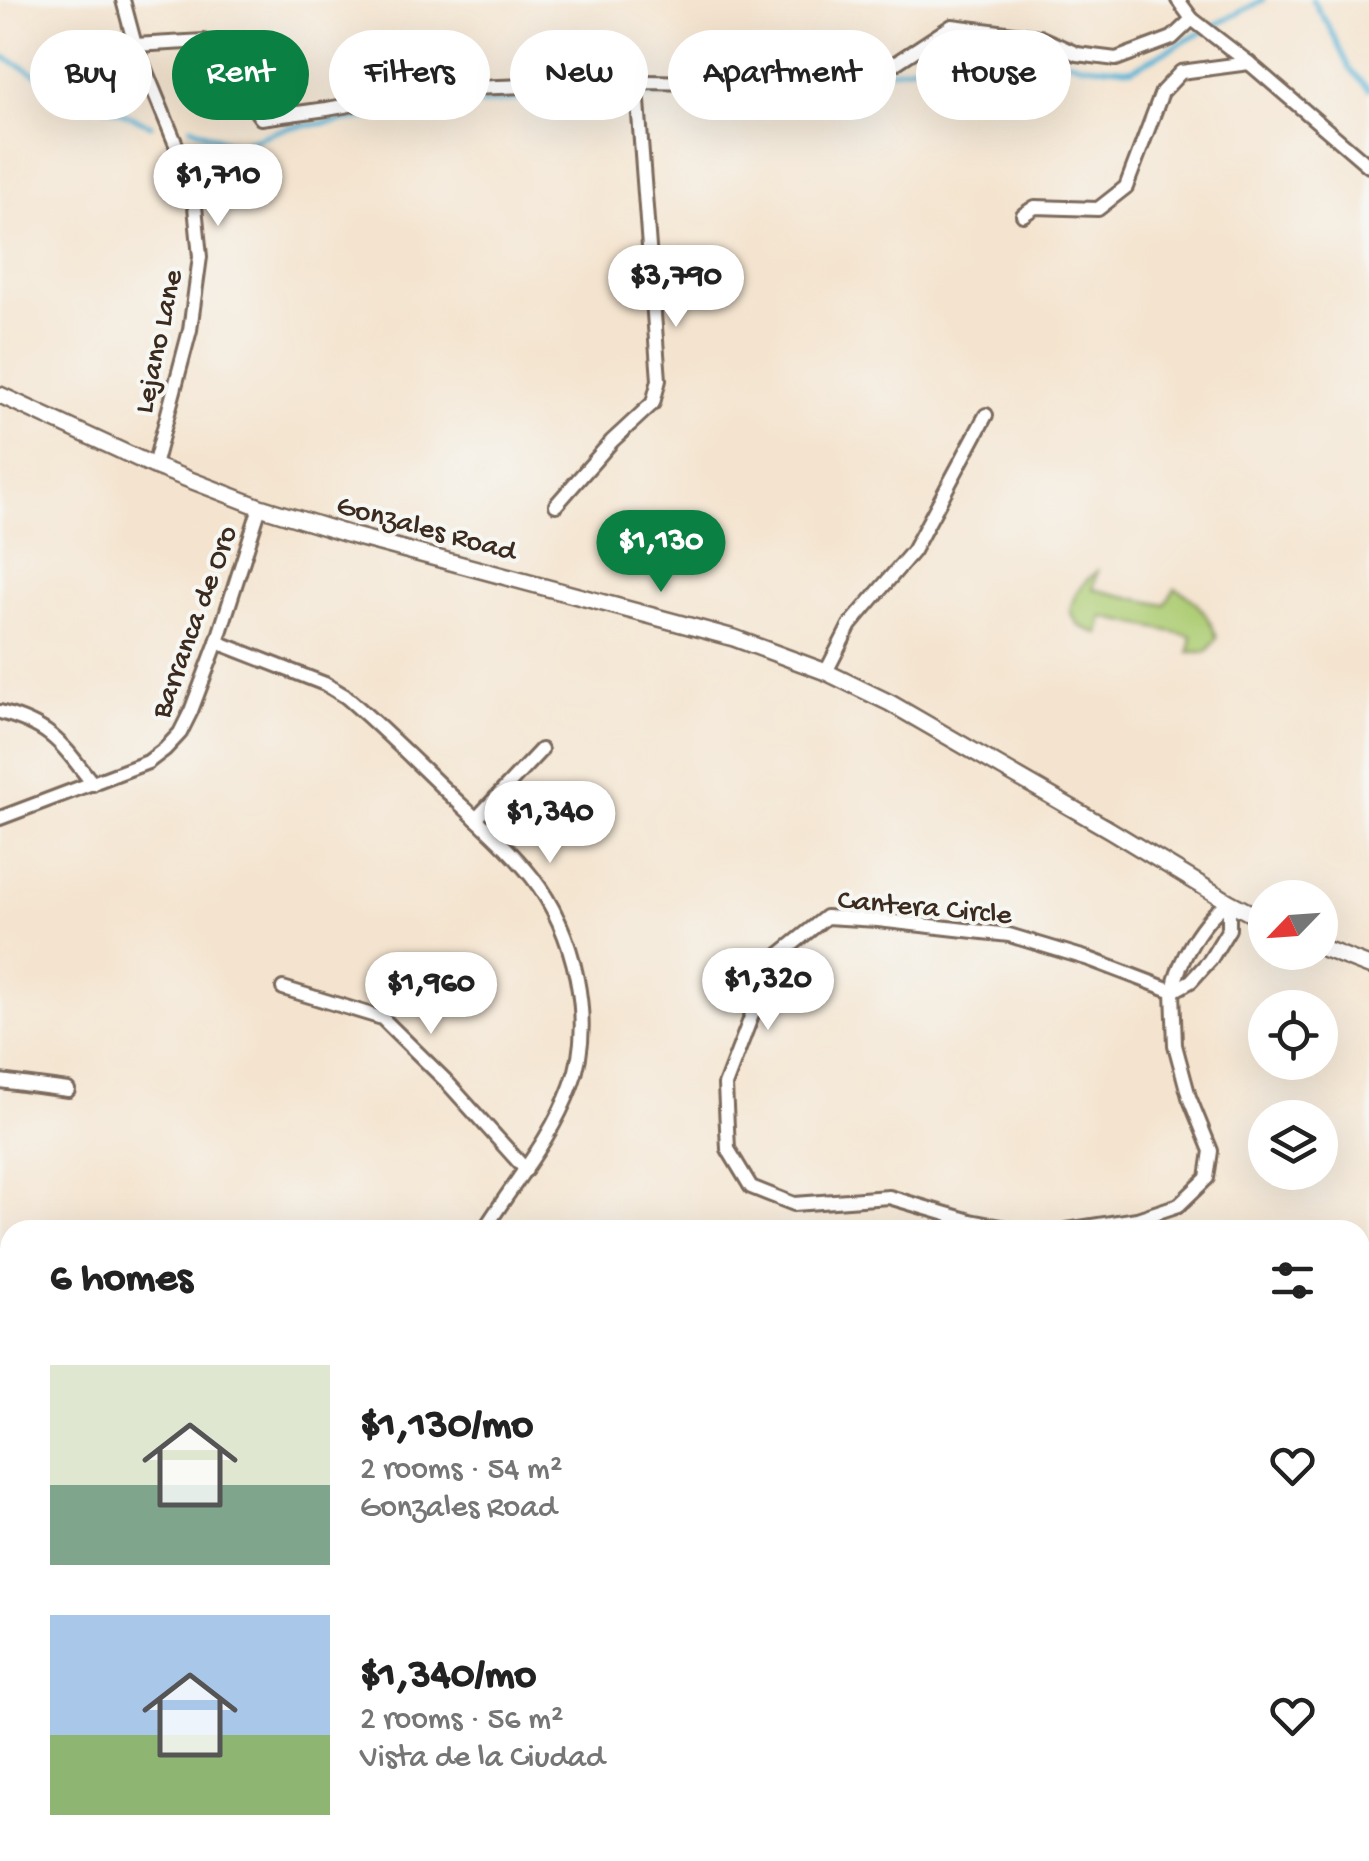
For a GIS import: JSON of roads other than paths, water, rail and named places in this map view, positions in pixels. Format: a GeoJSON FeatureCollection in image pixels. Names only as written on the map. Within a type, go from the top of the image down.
{"type":"FeatureCollection","features":[{"type":"Feature","properties":{"kind":"street","name":"Lejano Lane"},"geometry":{"type":"LineString","coordinates":[[123,0],[131,30]]}},
{"type":"Feature","properties":{"kind":"street"},"geometry":{"type":"LineString","coordinates":[[1178,0],[1192,20],[1249,63],[1369,166]]}},
{"type":"Feature","properties":{"kind":"street"},"geometry":{"type":"LineString","coordinates":[[152,44],[204,40],[222,50],[238,86],[261,118],[438,89],[645,82],[754,84],[894,64],[952,26],[1038,37],[1077,54],[1116,59],[1172,38],[1192,20]]}},
{"type":"Feature","properties":{"kind":"street"},"geometry":{"type":"LineString","coordinates":[[1023,215],[1036,208],[1098,209],[1126,187],[1162,92],[1182,72],[1249,63]]}},
{"type":"Feature","properties":{"kind":"street","name":"Lejano Lane"},"geometry":{"type":"LineString","coordinates":[[152,87],[192,186],[200,258],[190,330],[154,466]]}},
{"type":"Feature","properties":{"kind":"street"},"geometry":{"type":"LineString","coordinates":[[556,505],[612,442],[653,404],[659,380],[639,120]]}},
{"type":"Feature","properties":{"kind":"street","name":"Gonzales Road"},"geometry":{"type":"LineString","coordinates":[[0,395],[154,466],[260,506],[354,536],[734,638],[826,672],[890,703],[1248,912]]}},
{"type":"Feature","properties":{"kind":"street"},"geometry":{"type":"LineString","coordinates":[[826,672],[850,626],[914,551],[986,415]]}},
{"type":"Feature","properties":{"kind":"street","name":"Barranca de Oro"},"geometry":{"type":"LineString","coordinates":[[0,818],[148,762],[180,733],[217,642],[260,506]]}},
{"type":"Feature","properties":{"kind":"street"},"geometry":{"type":"LineString","coordinates":[[217,642],[325,684],[345,696],[531,875],[551,906],[566,939],[578,986],[583,1035],[572,1084],[551,1129],[490,1220]]}},
{"type":"Feature","properties":{"kind":"street"},"geometry":{"type":"LineString","coordinates":[[0,712],[26,719],[58,738],[93,784]]}},
{"type":"Feature","properties":{"kind":"street"},"geometry":{"type":"LineString","coordinates":[[476,819],[541,750]]}},
{"type":"Feature","properties":{"kind":"street"},"geometry":{"type":"LineString","coordinates":[[1173,991],[1191,981],[1210,960],[1229,929],[1229,902]]}},
{"type":"Feature","properties":{"kind":"street"},"geometry":{"type":"LineString","coordinates":[[1131,1220],[1179,1205],[1207,1178],[1211,1151],[1188,1096],[1175,1044],[1173,991],[1176,973],[1210,915],[1229,902]]}},
{"type":"Feature","properties":{"kind":"street","name":"Cantera Circle"},"geometry":{"type":"LineString","coordinates":[[967,1220],[889,1197],[794,1204],[751,1188],[728,1148],[725,1085],[773,960],[826,918],[878,920],[1009,935],[1173,991]]}},
{"type":"Feature","properties":{"kind":"street"},"geometry":{"type":"LineString","coordinates":[[1338,953],[1369,966]]}},
{"type":"Feature","properties":{"kind":"street"},"geometry":{"type":"LineString","coordinates":[[283,988],[382,1018],[445,1080],[526,1170]]}},
{"type":"Feature","properties":{"kind":"street"},"geometry":{"type":"LineString","coordinates":[[0,1082],[68,1090]]}},
{"type":"Feature","properties":{"kind":"waterway"},"geometry":{"type":"LineString","coordinates":[[191,127],[236,146],[286,128],[521,99],[763,94],[911,67],[953,41],[1019,46],[1083,65],[1132,69],[1263,0]]}},
{"type":"Feature","properties":{"kind":"waterway"},"geometry":{"type":"LineString","coordinates":[[1312,0],[1349,68],[1369,89]]}},
{"type":"Feature","properties":{"kind":"waterway"},"geometry":{"type":"LineString","coordinates":[[0,55],[69,91],[151,125]]}}]}
